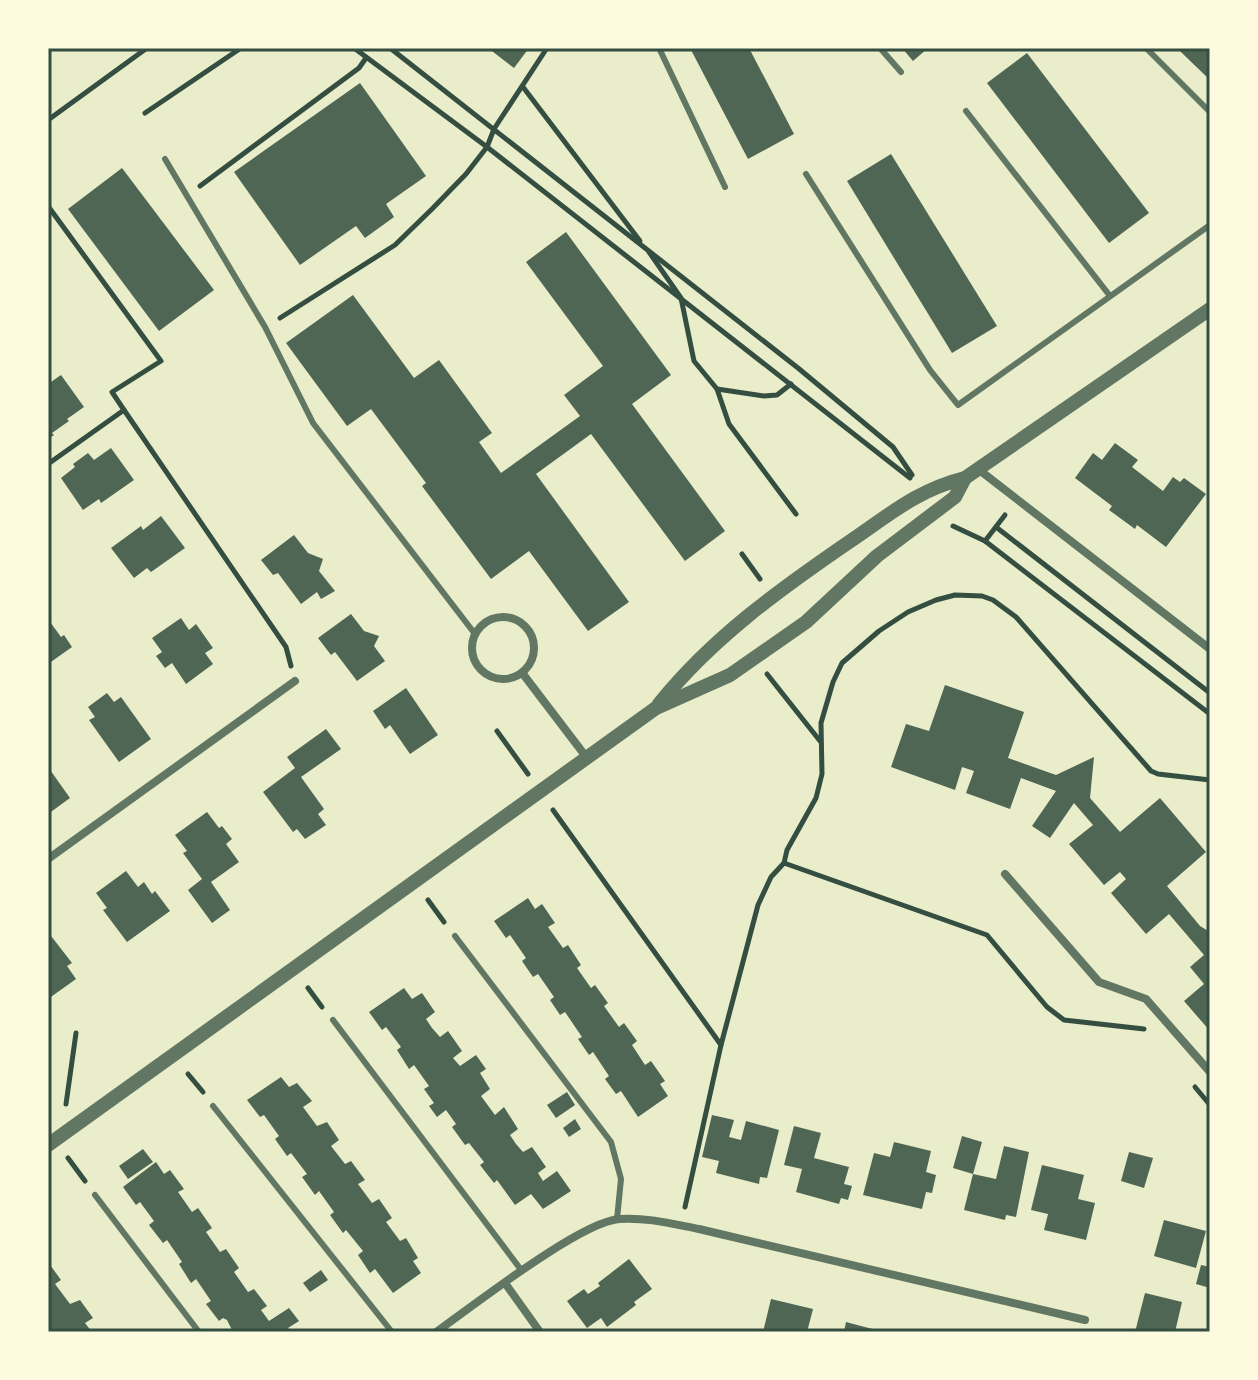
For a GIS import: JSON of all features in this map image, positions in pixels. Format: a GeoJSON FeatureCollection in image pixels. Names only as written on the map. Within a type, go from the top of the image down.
{"type":"FeatureCollection","features":[{"type":"Feature","properties":{"kind":"street"},"geometry":{"type":"LineString","coordinates":[[656,708],[686,670],[771,596],[923,491],[972,474],[1210,309]]}},
{"type":"Feature","properties":{"kind":"street"},"geometry":{"type":"LineString","coordinates":[[972,474],[1210,649]]}},
{"type":"Feature","properties":{"kind":"street"},"geometry":{"type":"LineString","coordinates":[[48,1145],[656,708],[730,675],[806,622],[877,556],[955,497],[972,474]]}},
{"type":"Feature","properties":{"kind":"street"},"geometry":{"type":"LineString","coordinates":[[499,617],[510,617],[527,627],[535,646],[530,666],[523,674],[503,680],[483,673],[473,655],[475,634],[481,626],[499,617]]}},
{"type":"Feature","properties":{"kind":"street"},"geometry":{"type":"LineString","coordinates":[[523,674],[587,758]]}},
{"type":"Feature","properties":{"kind":"street"},"geometry":{"type":"LineString","coordinates":[[48,859],[295,681]]}},
{"type":"Feature","properties":{"kind":"street"},"geometry":{"type":"LineString","coordinates":[[1005,874],[1099,982],[1146,999],[1210,1072]]}},
{"type":"Feature","properties":{"kind":"street"},"geometry":{"type":"LineString","coordinates":[[436,1332],[584,1231],[617,1219],[681,1226],[1085,1320]]}},
{"type":"Feature","properties":{"kind":"street"},"geometry":{"type":"LineString","coordinates":[[505,1283],[540,1332]]}},
{"type":"Feature","properties":{"kind":"lane"},"geometry":{"type":"LineString","coordinates":[[659,48],[725,187]]}},
{"type":"Feature","properties":{"kind":"lane"},"geometry":{"type":"LineString","coordinates":[[880,48],[901,72]]}},
{"type":"Feature","properties":{"kind":"lane"},"geometry":{"type":"LineString","coordinates":[[1146,48],[1210,112]]}},
{"type":"Feature","properties":{"kind":"lane"},"geometry":{"type":"LineString","coordinates":[[966,111],[1110,296]]}},
{"type":"Feature","properties":{"kind":"lane"},"geometry":{"type":"LineString","coordinates":[[165,159],[265,327],[313,423],[475,634]]}},
{"type":"Feature","properties":{"kind":"lane"},"geometry":{"type":"LineString","coordinates":[[806,174],[930,370],[958,405],[1210,225]]}},
{"type":"Feature","properties":{"kind":"lane"},"geometry":{"type":"LineString","coordinates":[[455,936],[611,1142],[621,1179],[617,1219]]}},
{"type":"Feature","properties":{"kind":"lane"},"geometry":{"type":"LineString","coordinates":[[333,1020],[522,1271]]}},
{"type":"Feature","properties":{"kind":"lane"},"geometry":{"type":"LineString","coordinates":[[213,1106],[392,1332]]}},
{"type":"Feature","properties":{"kind":"lane"},"geometry":{"type":"LineString","coordinates":[[95,1195],[199,1332]]}},
{"type":"Feature","properties":{"kind":"path"},"geometry":{"type":"LineString","coordinates":[[48,120],[147,48]]}},
{"type":"Feature","properties":{"kind":"path"},"geometry":{"type":"LineString","coordinates":[[145,113],[241,48]]}},
{"type":"Feature","properties":{"kind":"path"},"geometry":{"type":"LineString","coordinates":[[354,48],[487,147],[917,484],[893,447],[645,247],[390,48]]}},
{"type":"Feature","properties":{"kind":"path"},"geometry":{"type":"LineString","coordinates":[[265,327],[395,245],[466,174],[487,147],[494,129],[547,48]]}},
{"type":"Feature","properties":{"kind":"path"},"geometry":{"type":"LineString","coordinates":[[187,196],[359,68],[366,58]]}},
{"type":"Feature","properties":{"kind":"path"},"geometry":{"type":"LineString","coordinates":[[523,87],[681,298],[694,361],[717,389],[729,424],[796,514]]}},
{"type":"Feature","properties":{"kind":"path"},"geometry":{"type":"LineString","coordinates":[[48,206],[161,361],[112,392],[286,647],[295,681]]}},
{"type":"Feature","properties":{"kind":"path"},"geometry":{"type":"LineString","coordinates":[[717,389],[764,396],[777,395],[791,384]]}},
{"type":"Feature","properties":{"kind":"path"},"geometry":{"type":"LineString","coordinates":[[48,464],[124,410]]}},
{"type":"Feature","properties":{"kind":"path"},"geometry":{"type":"LineString","coordinates":[[985,541],[1005,515]]}},
{"type":"Feature","properties":{"kind":"path"},"geometry":{"type":"LineString","coordinates":[[944,519],[949,525],[985,541],[1210,714]]}},
{"type":"Feature","properties":{"kind":"path"},"geometry":{"type":"LineString","coordinates":[[996,527],[1210,693]]}},
{"type":"Feature","properties":{"kind":"path"},"geometry":{"type":"LineString","coordinates":[[742,554],[765,585]]}},
{"type":"Feature","properties":{"kind":"path"},"geometry":{"type":"LineString","coordinates":[[681,1226],[721,1045],[758,905],[771,877],[784,863],[787,850],[816,798],[822,774],[821,723],[842,663],[879,631],[908,612],[936,600],[971,594],[993,600],[1016,617],[1153,772],[1210,780]]}},
{"type":"Feature","properties":{"kind":"path"},"geometry":{"type":"LineString","coordinates":[[766,672],[821,742]]}},
{"type":"Feature","properties":{"kind":"path"},"geometry":{"type":"LineString","coordinates":[[497,731],[531,778]]}},
{"type":"Feature","properties":{"kind":"path"},"geometry":{"type":"LineString","coordinates":[[553,810],[721,1045]]}},
{"type":"Feature","properties":{"kind":"path"},"geometry":{"type":"LineString","coordinates":[[784,863],[987,935],[1047,1007],[1064,1020],[1140,1027],[1152,1035]]}},
{"type":"Feature","properties":{"kind":"path"},"geometry":{"type":"LineString","coordinates":[[428,900],[455,936]]}},
{"type":"Feature","properties":{"kind":"path"},"geometry":{"type":"LineString","coordinates":[[65,1111],[76,1033]]}},
{"type":"Feature","properties":{"kind":"path"},"geometry":{"type":"LineString","coordinates":[[1191,1082],[1210,1105]]}},
{"type":"Feature","properties":{"kind":"path"},"geometry":{"type":"LineString","coordinates":[[68,1158],[95,1195]]}},
{"type":"Feature","properties":{"kind":"building"},"geometry":{"type":"Polygon","coordinates":[[[488,48],[529,48],[514,68],[488,48]]]}},
{"type":"Feature","properties":{"kind":"building"},"geometry":{"type":"Polygon","coordinates":[[[690,48],[749,48],[794,134],[748,159],[690,48]]]}},
{"type":"Feature","properties":{"kind":"building"},"geometry":{"type":"Polygon","coordinates":[[[902,48],[928,48],[913,61],[902,48]]]}},
{"type":"Feature","properties":{"kind":"building"},"geometry":{"type":"Polygon","coordinates":[[[1177,48],[1210,48],[1210,80],[1184,55],[1177,48]]]}},
{"type":"Feature","properties":{"kind":"building"},"geometry":{"type":"Polygon","coordinates":[[[1027,53],[1149,213],[1109,243],[987,83],[1027,53]]]}},
{"type":"Feature","properties":{"kind":"building"},"geometry":{"type":"Polygon","coordinates":[[[360,83],[426,176],[386,204],[394,217],[365,238],[356,226],[300,265],[234,172],[360,83]]]}},
{"type":"Feature","properties":{"kind":"building"},"geometry":{"type":"Polygon","coordinates":[[[891,154],[997,326],[952,353],[847,181],[891,154]]]}},
{"type":"Feature","properties":{"kind":"building"},"geometry":{"type":"Polygon","coordinates":[[[122,168],[214,290],[159,331],[68,209],[122,168]]]}},
{"type":"Feature","properties":{"kind":"building"},"geometry":{"type":"Polygon","coordinates":[[[566,232],[671,375],[632,404],[725,531],[685,561],[591,434],[536,474],[629,602],[588,631],[529,551],[491,579],[422,486],[426,483],[371,409],[347,426],[286,343],[353,295],[414,378],[439,360],[492,433],[479,442],[501,473],[580,416],[564,395],[603,366],[526,262],[566,232]]]}},
{"type":"Feature","properties":{"kind":"building"},"geometry":{"type":"Polygon","coordinates":[[[61,375],[84,407],[48,439],[48,384],[61,375]]]}},
{"type":"Feature","properties":{"kind":"building"},"geometry":{"type":"Polygon","coordinates":[[[1115,443],[1138,460],[1132,467],[1163,491],[1173,477],[1180,482],[1184,478],[1206,494],[1166,547],[1137,525],[1135,529],[1109,510],[1112,506],[1075,478],[1093,453],[1102,460],[1115,443]]]}},
{"type":"Feature","properties":{"kind":"building"},"geometry":{"type":"Polygon","coordinates":[[[111,448],[134,480],[101,503],[99,499],[83,510],[61,478],[88,453],[94,460],[111,448]]]}},
{"type":"Feature","properties":{"kind":"building"},"geometry":{"type":"Polygon","coordinates":[[[161,516],[185,548],[151,572],[147,568],[134,578],[111,548],[161,516]]]}},
{"type":"Feature","properties":{"kind":"building"},"geometry":{"type":"Polygon","coordinates":[[[294,535],[308,553],[323,559],[319,571],[335,591],[321,599],[317,592],[301,604],[278,573],[273,575],[261,560],[294,535]]]}},
{"type":"Feature","properties":{"kind":"building"},"geometry":{"type":"Polygon","coordinates":[[[351,614],[364,631],[379,636],[374,646],[385,661],[357,681],[335,652],[331,655],[318,638],[351,614]]]}},
{"type":"Feature","properties":{"kind":"building"},"geometry":{"type":"Polygon","coordinates":[[[181,618],[189,630],[196,624],[213,648],[205,653],[213,664],[186,684],[172,663],[165,668],[156,656],[162,652],[152,638],[181,618]]]}},
{"type":"Feature","properties":{"kind":"building"},"geometry":{"type":"Polygon","coordinates":[[[48,619],[72,647],[48,664],[48,619]]]}},
{"type":"Feature","properties":{"kind":"building"},"geometry":{"type":"Polygon","coordinates":[[[945,685],[1024,712],[1008,758],[1056,775],[1094,757],[1090,798],[1120,832],[1160,798],[1206,852],[1167,886],[1200,926],[1210,932],[1210,1031],[1184,1001],[1204,984],[1190,967],[1204,955],[1169,914],[1146,934],[1111,893],[1126,879],[1120,872],[1104,885],[1069,844],[1093,825],[1074,803],[1050,838],[1032,826],[1056,791],[1021,778],[1010,809],[966,793],[974,771],[962,767],[955,790],[891,767],[906,724],[929,731],[945,685]]]}},
{"type":"Feature","properties":{"kind":"building"},"geometry":{"type":"Polygon","coordinates":[[[406,688],[438,735],[410,754],[390,725],[385,729],[373,711],[406,688]]]}},
{"type":"Feature","properties":{"kind":"building"},"geometry":{"type":"Polygon","coordinates":[[[107,693],[114,702],[121,697],[151,739],[119,762],[89,720],[95,717],[88,707],[107,693]]]}},
{"type":"Feature","properties":{"kind":"building"},"geometry":{"type":"Polygon","coordinates":[[[326,729],[341,749],[301,777],[324,809],[318,814],[326,825],[305,839],[297,829],[293,832],[263,792],[295,768],[287,757],[326,729]]]}},
{"type":"Feature","properties":{"kind":"building"},"geometry":{"type":"Polygon","coordinates":[[[48,767],[70,798],[48,814],[48,767]]]}},
{"type":"Feature","properties":{"kind":"building"},"geometry":{"type":"Polygon","coordinates":[[[207,812],[232,839],[226,844],[239,862],[211,882],[230,910],[212,923],[188,890],[202,879],[183,853],[187,851],[175,835],[207,812]]]}},
{"type":"Feature","properties":{"kind":"building"},"geometry":{"type":"Polygon","coordinates":[[[126,871],[138,887],[144,882],[152,894],[155,891],[170,911],[127,942],[103,910],[107,908],[96,893],[126,871]]]}},
{"type":"Feature","properties":{"kind":"building"},"geometry":{"type":"Polygon","coordinates":[[[528,898],[535,909],[542,904],[555,923],[548,927],[563,948],[568,945],[581,965],[577,968],[591,988],[595,985],[608,1003],[604,1006],[619,1027],[624,1023],[637,1041],[632,1045],[645,1065],[651,1061],[665,1081],[660,1084],[668,1096],[638,1117],[621,1091],[616,1094],[605,1079],[609,1076],[593,1052],[589,1055],[578,1039],[582,1037],[565,1012],[560,1015],[550,1000],[554,997],[538,974],[533,977],[522,961],[526,958],[510,935],[506,938],[494,921],[528,898]]]}},
{"type":"Feature","properties":{"kind":"building"},"geometry":{"type":"Polygon","coordinates":[[[48,932],[72,963],[67,966],[76,979],[48,999],[48,932]]]}},
{"type":"Feature","properties":{"kind":"building"},"geometry":{"type":"Polygon","coordinates":[[[404,988],[412,999],[422,993],[435,1012],[426,1019],[432,1028],[440,1037],[448,1031],[462,1051],[453,1058],[460,1066],[476,1055],[486,1069],[480,1073],[490,1089],[481,1096],[495,1115],[504,1107],[518,1129],[510,1135],[516,1144],[523,1152],[532,1147],[546,1167],[538,1173],[543,1181],[557,1171],[571,1191],[543,1209],[531,1194],[515,1205],[497,1180],[494,1183],[480,1165],[484,1162],[469,1143],[465,1145],[452,1127],[456,1124],[446,1110],[437,1117],[429,1106],[434,1103],[424,1089],[429,1086],[414,1065],[409,1069],[397,1050],[401,1047],[386,1027],[382,1030],[369,1012],[404,988]]]}},
{"type":"Feature","properties":{"kind":"building"},"geometry":{"type":"Polygon","coordinates":[[[281,1077],[289,1087],[297,1083],[312,1101],[303,1107],[317,1126],[327,1122],[339,1140],[331,1146],[345,1164],[351,1161],[365,1180],[358,1184],[372,1203],[379,1199],[392,1218],[386,1222],[400,1241],[406,1238],[418,1258],[413,1261],[421,1273],[393,1293],[375,1269],[370,1273],[358,1255],[363,1251],[346,1230],[343,1233],[330,1215],[334,1212],[319,1191],[315,1195],[302,1177],[307,1174],[291,1153],[287,1156],[275,1139],[279,1136],[264,1115],[260,1117],[247,1100],[281,1077]]]}},
{"type":"Feature","properties":{"kind":"building"},"geometry":{"type":"Polygon","coordinates":[[[567,1092],[575,1105],[556,1118],[547,1105],[567,1092]]]}},
{"type":"Feature","properties":{"kind":"building"},"geometry":{"type":"Polygon","coordinates":[[[712,1115],[734,1120],[729,1137],[741,1140],[746,1121],[779,1130],[767,1178],[760,1177],[759,1184],[716,1173],[719,1161],[702,1157],[712,1115]]]}},
{"type":"Feature","properties":{"kind":"building"},"geometry":{"type":"Polygon","coordinates":[[[575,1119],[581,1129],[569,1137],[563,1128],[575,1119]]]}},
{"type":"Feature","properties":{"kind":"building"},"geometry":{"type":"Polygon","coordinates":[[[794,1126],[821,1133],[814,1158],[849,1167],[844,1184],[852,1186],[848,1200],[841,1198],[839,1204],[796,1192],[802,1169],[784,1165],[794,1126]]]}},
{"type":"Feature","properties":{"kind":"building"},"geometry":{"type":"Polygon","coordinates":[[[962,1136],[982,1142],[973,1174],[953,1168],[962,1136]]]}},
{"type":"Feature","properties":{"kind":"building"},"geometry":{"type":"Polygon","coordinates":[[[894,1142],[931,1151],[926,1172],[936,1175],[932,1193],[926,1192],[922,1209],[863,1195],[874,1153],[890,1157],[894,1142]]]}},
{"type":"Feature","properties":{"kind":"building"},"geometry":{"type":"Polygon","coordinates":[[[1004,1146],[1029,1152],[1016,1217],[1006,1215],[1005,1220],[964,1210],[973,1174],[996,1179],[1004,1146]]]}},
{"type":"Feature","properties":{"kind":"building"},"geometry":{"type":"Polygon","coordinates":[[[143,1149],[153,1162],[128,1179],[119,1166],[143,1149]]]}},
{"type":"Feature","properties":{"kind":"building"},"geometry":{"type":"Polygon","coordinates":[[[1129,1152],[1153,1158],[1144,1188],[1121,1181],[1129,1152]]]}},
{"type":"Feature","properties":{"kind":"building"},"geometry":{"type":"Polygon","coordinates":[[[156,1162],[164,1174],[170,1170],[184,1189],[178,1192],[192,1212],[198,1208],[212,1228],[206,1232],[220,1252],[226,1249],[239,1268],[234,1272],[248,1292],[254,1289],[267,1306],[261,1310],[269,1321],[289,1308],[299,1321],[288,1328],[292,1332],[233,1332],[227,1320],[223,1318],[219,1321],[206,1304],[211,1301],[196,1279],[191,1283],[167,1240],[163,1243],[149,1225],[154,1221],[140,1202],[136,1205],[123,1187],[156,1162]]]}},
{"type":"Feature","properties":{"kind":"building"},"geometry":{"type":"Polygon","coordinates":[[[1042,1165],[1084,1175],[1078,1199],[1095,1203],[1086,1240],[1044,1230],[1048,1214],[1031,1210],[1042,1165]]]}},
{"type":"Feature","properties":{"kind":"building"},"geometry":{"type":"Polygon","coordinates":[[[1164,1220],[1206,1231],[1196,1268],[1154,1256],[1164,1220]]]}},
{"type":"Feature","properties":{"kind":"building"},"geometry":{"type":"Polygon","coordinates":[[[629,1259],[652,1289],[607,1327],[601,1318],[587,1328],[567,1301],[584,1289],[588,1294],[600,1286],[598,1283],[629,1259]]]}},
{"type":"Feature","properties":{"kind":"building"},"geometry":{"type":"Polygon","coordinates":[[[48,1262],[61,1280],[55,1284],[70,1304],[80,1300],[93,1318],[85,1323],[92,1332],[48,1332],[48,1262]]]}},
{"type":"Feature","properties":{"kind":"building"},"geometry":{"type":"Polygon","coordinates":[[[1201,1265],[1210,1267],[1210,1288],[1196,1284],[1201,1265]]]}},
{"type":"Feature","properties":{"kind":"building"},"geometry":{"type":"Polygon","coordinates":[[[321,1270],[328,1280],[310,1292],[303,1283],[321,1270]]]}},
{"type":"Feature","properties":{"kind":"building"},"geometry":{"type":"Polygon","coordinates":[[[1145,1293],[1182,1302],[1175,1332],[1135,1332],[1145,1293]]]}},
{"type":"Feature","properties":{"kind":"building"},"geometry":{"type":"Polygon","coordinates":[[[771,1299],[813,1309],[807,1332],[763,1332],[771,1299]]]}},
{"type":"Feature","properties":{"kind":"building"},"geometry":{"type":"Polygon","coordinates":[[[846,1322],[880,1331],[880,1332],[844,1332],[846,1322]]]}}]}
